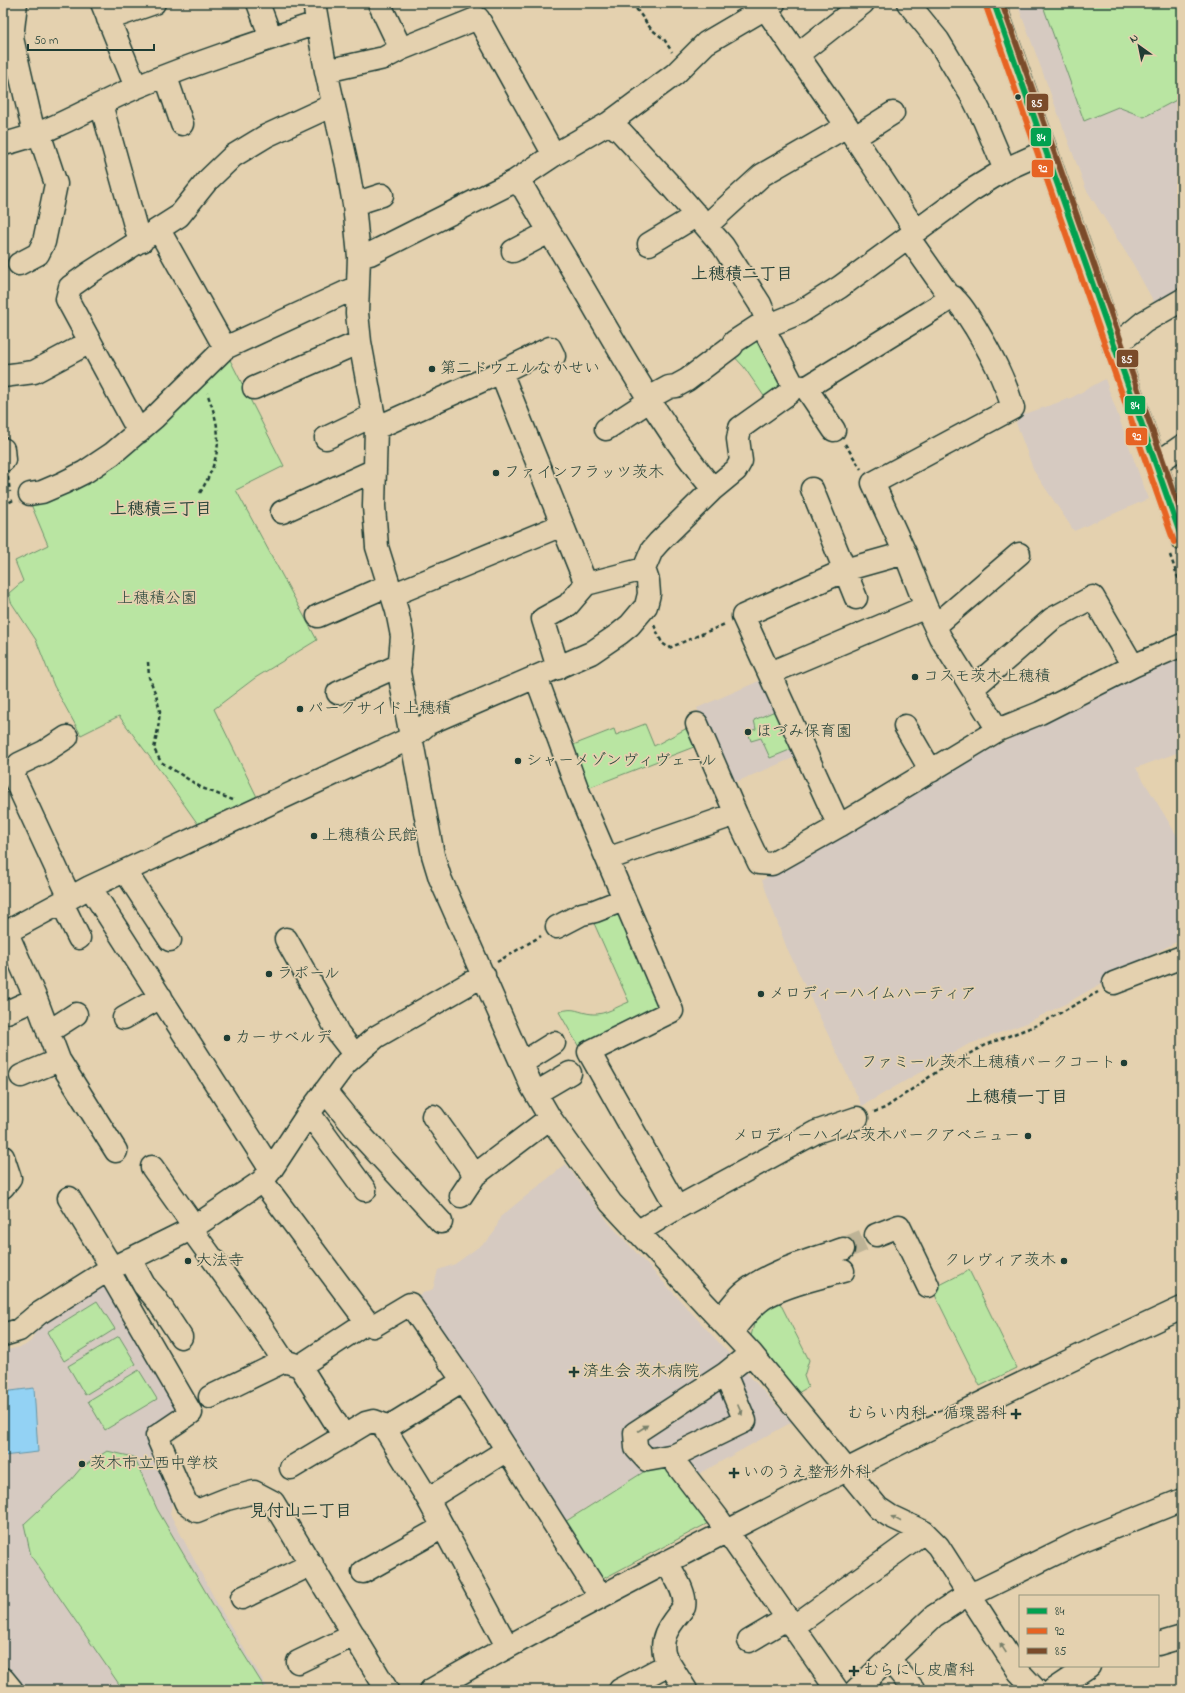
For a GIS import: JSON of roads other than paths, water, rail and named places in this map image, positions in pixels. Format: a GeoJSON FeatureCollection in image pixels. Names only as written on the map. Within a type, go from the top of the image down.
{"type":"FeatureCollection","features":[{"type":"Feature","properties":{"kind":"main road"},"geometry":{"type":"LineString","coordinates":[[994,3],[1182,539]]}},
{"type":"Feature","properties":{"kind":"street"},"geometry":{"type":"LineString","coordinates":[[16,3],[12,38],[32,126],[39,133],[56,184],[44,242],[38,254],[18,264]]}},
{"type":"Feature","properties":{"kind":"street"},"geometry":{"type":"LineString","coordinates":[[136,87],[105,11],[154,3]]}},
{"type":"Feature","properties":{"kind":"street"},"geometry":{"type":"LineString","coordinates":[[258,3],[271,38]]}},
{"type":"Feature","properties":{"kind":"street"},"geometry":{"type":"LineString","coordinates":[[379,3],[401,49]]}},
{"type":"Feature","properties":{"kind":"street"},"geometry":{"type":"LineString","coordinates":[[797,55],[863,3]]}},
{"type":"Feature","properties":{"kind":"street"},"geometry":{"type":"LineString","coordinates":[[908,3],[938,40],[972,98],[984,120],[1004,170]]}},
{"type":"Feature","properties":{"kind":"street"},"geometry":{"type":"LineString","coordinates":[[359,257],[370,254],[515,181],[554,155],[610,123],[675,74],[706,43],[769,6],[797,55],[851,132],[948,294],[953,297],[962,307],[994,358],[1013,408],[873,483],[905,553],[940,637],[998,730]]}},
{"type":"Feature","properties":{"kind":"street"},"geometry":{"type":"LineString","coordinates":[[3,144],[25,140],[136,87],[271,38],[316,13],[326,71],[347,164],[354,204],[359,257],[357,313],[360,342],[375,421],[374,506],[377,547],[402,636],[399,672],[433,856],[440,878],[536,1093],[550,1118],[611,1203],[751,1353],[878,1508],[890,1516],[924,1532],[938,1546],[1019,1672],[1036,1690]]}},
{"type":"Feature","properties":{"kind":"street"},"geometry":{"type":"LineString","coordinates":[[326,71],[384,58],[401,49],[478,18],[554,155]]}},
{"type":"Feature","properties":{"kind":"street"},"geometry":{"type":"LineString","coordinates":[[166,76],[182,124]]}},
{"type":"Feature","properties":{"kind":"street"},"geometry":{"type":"LineString","coordinates":[[101,104],[136,229],[150,236],[224,348]]}},
{"type":"Feature","properties":{"kind":"street"},"geometry":{"type":"LineString","coordinates":[[139,432],[67,299],[70,287],[179,216],[207,181],[233,156],[266,136],[333,105]]}},
{"type":"Feature","properties":{"kind":"street"},"geometry":{"type":"LineString","coordinates":[[649,244],[701,220],[762,175],[892,113]]}},
{"type":"Feature","properties":{"kind":"street"},"geometry":{"type":"LineString","coordinates":[[610,123],[621,132],[723,246],[756,297],[768,322],[767,335],[799,386],[834,430]]}},
{"type":"Feature","properties":{"kind":"street"},"geometry":{"type":"LineString","coordinates":[[606,429],[669,387],[676,386],[687,380],[732,346],[734,342],[760,325],[768,322],[777,322],[799,313],[840,287],[972,190],[1004,170],[1046,151]]}},
{"type":"Feature","properties":{"kind":"street"},"geometry":{"type":"LineString","coordinates":[[515,181],[524,189],[648,400],[690,462],[713,489]]}},
{"type":"Feature","properties":{"kind":"street"},"geometry":{"type":"LineString","coordinates":[[354,204],[382,195]]}},
{"type":"Feature","properties":{"kind":"street"},"geometry":{"type":"LineString","coordinates":[[513,251],[549,232]]}},
{"type":"Feature","properties":{"kind":"street"},"geometry":{"type":"LineString","coordinates":[[30,494],[42,492],[85,472],[112,454],[139,432],[198,376],[224,348],[357,287]]}},
{"type":"Feature","properties":{"kind":"street"},"geometry":{"type":"LineString","coordinates":[[116,1151],[59,1060],[36,999],[5,934],[90,887],[411,738],[429,723],[558,668],[591,653],[604,645],[630,625],[646,606],[649,594],[648,581],[644,569],[652,550],[713,489],[736,470],[741,461],[738,439],[740,428],[799,386],[953,297]]}},
{"type":"Feature","properties":{"kind":"street"},"geometry":{"type":"LineString","coordinates":[[1114,347],[1144,322],[1182,300]]}},
{"type":"Feature","properties":{"kind":"street"},"geometry":{"type":"LineString","coordinates":[[3,376],[34,372],[90,342]]}},
{"type":"Feature","properties":{"kind":"street"},"geometry":{"type":"LineString","coordinates":[[254,388],[360,342]]}},
{"type":"Feature","properties":{"kind":"street"},"geometry":{"type":"LineString","coordinates":[[326,438],[375,421],[501,372],[550,348],[554,356]]}},
{"type":"Feature","properties":{"kind":"street"},"geometry":{"type":"LineString","coordinates":[[501,372],[586,584]]}},
{"type":"Feature","properties":{"kind":"street"},"geometry":{"type":"LineString","coordinates":[[1156,464],[1182,446]]}},
{"type":"Feature","properties":{"kind":"street"},"geometry":{"type":"LineString","coordinates":[[282,512],[375,470]]}},
{"type":"Feature","properties":{"kind":"street"},"geometry":{"type":"LineString","coordinates":[[812,489],[846,570],[856,598]]}},
{"type":"Feature","properties":{"kind":"street"},"geometry":{"type":"LineString","coordinates":[[318,616],[562,525]]}},
{"type":"Feature","properties":{"kind":"street"},"geometry":{"type":"LineString","coordinates":[[839,826],[743,616],[846,570],[905,553]]}},
{"type":"Feature","properties":{"kind":"street"},"geometry":{"type":"LineString","coordinates":[[770,673],[930,616],[1019,554]]}},
{"type":"Feature","properties":{"kind":"street"},"geometry":{"type":"LineString","coordinates":[[558,668],[543,619],[568,605],[586,584],[644,569]]}},
{"type":"Feature","properties":{"kind":"street"},"geometry":{"type":"LineString","coordinates":[[973,688],[1052,619],[1093,597],[1132,666]]}},
{"type":"Feature","properties":{"kind":"street"},"geometry":{"type":"LineString","coordinates":[[697,724],[759,863],[772,864],[932,771],[998,730],[1040,713],[1132,666],[1182,645]]}},
{"type":"Feature","properties":{"kind":"street"},"geometry":{"type":"LineString","coordinates":[[338,693],[400,665]]}},
{"type":"Feature","properties":{"kind":"street"},"geometry":{"type":"LineString","coordinates":[[536,677],[578,791],[623,900],[672,1011],[589,1052],[677,1208]]}},
{"type":"Feature","properties":{"kind":"street"},"geometry":{"type":"LineString","coordinates":[[905,726],[932,771]]}},
{"type":"Feature","properties":{"kind":"street"},"geometry":{"type":"LineString","coordinates":[[67,736],[44,752],[19,764],[13,775],[66,901],[79,938]]}},
{"type":"Feature","properties":{"kind":"street"},"geometry":{"type":"LineString","coordinates":[[607,859],[736,814]]}},
{"type":"Feature","properties":{"kind":"street"},"geometry":{"type":"LineString","coordinates":[[125,871],[170,940]]}},
{"type":"Feature","properties":{"kind":"street"},"geometry":{"type":"LineString","coordinates":[[90,887],[161,997],[267,1176],[370,1324]]}},
{"type":"Feature","properties":{"kind":"street"},"geometry":{"type":"LineString","coordinates":[[557,927],[582,914],[595,911],[623,900]]}},
{"type":"Feature","properties":{"kind":"street"},"geometry":{"type":"LineString","coordinates":[[286,940],[329,1014],[338,1034],[355,1055]]}},
{"type":"Feature","properties":{"kind":"street"},"geometry":{"type":"LineString","coordinates":[[1114,983],[1182,957]]}},
{"type":"Feature","properties":{"kind":"street"},"geometry":{"type":"LineString","coordinates":[[3,1335],[19,1330],[38,1314],[117,1266],[193,1228],[267,1176],[309,1113],[346,1063],[376,1037],[484,974]]}},
{"type":"Feature","properties":{"kind":"street"},"geometry":{"type":"LineString","coordinates":[[124,1018],[161,997]]}},
{"type":"Feature","properties":{"kind":"street"},"geometry":{"type":"LineString","coordinates":[[7,1012],[36,999]]}},
{"type":"Feature","properties":{"kind":"street"},"geometry":{"type":"LineString","coordinates":[[48,1032],[76,1014]]}},
{"type":"Feature","properties":{"kind":"street"},"geometry":{"type":"LineString","coordinates":[[522,1063],[554,1043]]}},
{"type":"Feature","properties":{"kind":"street"},"geometry":{"type":"LineString","coordinates":[[21,1076],[59,1060]]}},
{"type":"Feature","properties":{"kind":"street"},"geometry":{"type":"LineString","coordinates":[[536,1093],[570,1073]]}},
{"type":"Feature","properties":{"kind":"street"},"geometry":{"type":"LineString","coordinates":[[325,1091],[359,1132],[442,1222]]}},
{"type":"Feature","properties":{"kind":"street"},"geometry":{"type":"LineString","coordinates":[[309,1113],[365,1190]]}},
{"type":"Feature","properties":{"kind":"street"},"geometry":{"type":"LineString","coordinates":[[432,1116],[475,1176]]}},
{"type":"Feature","properties":{"kind":"street"},"geometry":{"type":"LineString","coordinates":[[461,1196],[475,1176],[550,1118]]}},
{"type":"Feature","properties":{"kind":"street"},"geometry":{"type":"LineString","coordinates":[[637,1232],[677,1208],[816,1132],[857,1118]]}},
{"type":"Feature","properties":{"kind":"street"},"geometry":{"type":"LineString","coordinates":[[3,1156],[10,1178],[3,1187]]}},
{"type":"Feature","properties":{"kind":"street"},"geometry":{"type":"LineString","coordinates":[[152,1168],[260,1323],[292,1364],[344,1436]]}},
{"type":"Feature","properties":{"kind":"street"},"geometry":{"type":"LineString","coordinates":[[69,1198],[117,1266],[190,1413],[157,1436],[186,1503],[197,1511],[227,1498],[254,1492],[273,1502],[312,1564],[387,1690]]}},
{"type":"Feature","properties":{"kind":"street"},"geometry":{"type":"LineString","coordinates":[[876,1235],[899,1226],[928,1286]]}},
{"type":"Feature","properties":{"kind":"street"},"geometry":{"type":"LineString","coordinates":[[726,1325],[743,1294],[763,1279],[843,1249]]}},
{"type":"Feature","properties":{"kind":"street"},"geometry":{"type":"LineString","coordinates":[[117,1266],[144,1285],[156,1299],[181,1337]]}},
{"type":"Feature","properties":{"kind":"street"},"geometry":{"type":"LineString","coordinates":[[726,1325],[766,1296],[843,1271]]}},
{"type":"Feature","properties":{"kind":"street"},"geometry":{"type":"LineString","coordinates":[[210,1397],[292,1364],[410,1304],[463,1381],[600,1596]]}},
{"type":"Feature","properties":{"kind":"street"},"geometry":{"type":"LineString","coordinates":[[431,1690],[600,1596],[847,1469],[1042,1372],[1182,1308]]}},
{"type":"Feature","properties":{"kind":"street"},"geometry":{"type":"LineString","coordinates":[[725,1374],[745,1421],[675,1455],[647,1460],[636,1448],[635,1432],[725,1374],[751,1353]]}},
{"type":"Feature","properties":{"kind":"street"},"geometry":{"type":"LineString","coordinates":[[385,1429],[463,1381]]}},
{"type":"Feature","properties":{"kind":"street"},"geometry":{"type":"LineString","coordinates":[[291,1468],[370,1421],[378,1422],[385,1429],[428,1498],[508,1646]]}},
{"type":"Feature","properties":{"kind":"street"},"geometry":{"type":"LineString","coordinates":[[428,1498],[507,1450]]}},
{"type":"Feature","properties":{"kind":"street"},"geometry":{"type":"LineString","coordinates":[[677,1464],[726,1531],[837,1690]]}},
{"type":"Feature","properties":{"kind":"street"},"geometry":{"type":"LineString","coordinates":[[856,1690],[934,1616],[968,1594],[981,1590],[1083,1540],[1182,1500]]}},
{"type":"Feature","properties":{"kind":"street"},"geometry":{"type":"LineString","coordinates":[[363,1572],[443,1527]]}},
{"type":"Feature","properties":{"kind":"street"},"geometry":{"type":"LineString","coordinates":[[749,1641],[790,1622],[924,1532]]}},
{"type":"Feature","properties":{"kind":"street"},"geometry":{"type":"LineString","coordinates":[[667,1562],[684,1596],[685,1602],[684,1607],[668,1628],[663,1639],[663,1652],[686,1690]]}},
{"type":"Feature","properties":{"kind":"street"},"geometry":{"type":"LineString","coordinates":[[242,1598],[312,1564]]}},
{"type":"Feature","properties":{"kind":"street"},"geometry":{"type":"LineString","coordinates":[[298,1662],[354,1635]]}},
{"type":"Feature","properties":{"kind":"street"},"geometry":{"type":"LineString","coordinates":[[1159,1644],[1182,1637]]}},
{"type":"Feature","properties":{"kind":"street"},"geometry":{"type":"LineString","coordinates":[[890,1659],[914,1690]]}},
{"type":"Feature","properties":{"kind":"street"},"geometry":{"type":"LineString","coordinates":[[620,1690],[669,1664]]}},
{"type":"Feature","properties":{"kind":"street"},"geometry":{"type":"LineString","coordinates":[[1053,1690],[1088,1667]]}},
{"type":"Feature","properties":{"kind":"street"},"geometry":{"type":"LineString","coordinates":[[3,1679],[12,1690]]}},
{"type":"Feature","properties":{"kind":"water"},"geometry":{"type":"Polygon","coordinates":[[[34,1388],[38,1452],[3,1456],[3,1392],[34,1388]]]}},
{"type":"Feature","properties":{"kind":"tunnel"},"geometry":{"type":"LineString","coordinates":[[843,1249],[876,1235]]}},
{"type":"Feature","properties":{"kind":"place","name":"第二ドウエルなかせい"},"geometry":{"type":"Point","coordinates":[432,369]}},
{"type":"Feature","properties":{"kind":"place","name":"ファインフラッツ茨木"},"geometry":{"type":"Point","coordinates":[496,473]}},
{"type":"Feature","properties":{"kind":"place","name":"コスモ茨木上穂積"},"geometry":{"type":"Point","coordinates":[915,677]}},
{"type":"Feature","properties":{"kind":"place","name":"パークサイド上穂積"},"geometry":{"type":"Point","coordinates":[300,709]}},
{"type":"Feature","properties":{"kind":"place","name":"ほづみ保育園"},"geometry":{"type":"Point","coordinates":[748,732]}},
{"type":"Feature","properties":{"kind":"place","name":"シャーメゾンヴィヴェール"},"geometry":{"type":"Point","coordinates":[518,761]}},
{"type":"Feature","properties":{"kind":"place","name":"上穂積公民館"},"geometry":{"type":"Point","coordinates":[314,836]}},
{"type":"Feature","properties":{"kind":"place","name":"ラポール"},"geometry":{"type":"Point","coordinates":[269,974]}},
{"type":"Feature","properties":{"kind":"place","name":"メロディーハイムハーティア"},"geometry":{"type":"Point","coordinates":[761,994]}},
{"type":"Feature","properties":{"kind":"place","name":"カーサベルデ"},"geometry":{"type":"Point","coordinates":[227,1038]}},
{"type":"Feature","properties":{"kind":"place","name":"ファミール茨木上穂積パークコート"},"geometry":{"type":"Point","coordinates":[1124,1063]}},
{"type":"Feature","properties":{"kind":"place","name":"メロディーハイム茨木パークアベニュー"},"geometry":{"type":"Point","coordinates":[1028,1136]}},
{"type":"Feature","properties":{"kind":"place","name":"大法寺"},"geometry":{"type":"Point","coordinates":[188,1261]}},
{"type":"Feature","properties":{"kind":"place","name":"クレヴィア茨木"},"geometry":{"type":"Point","coordinates":[1064,1261]}},
{"type":"Feature","properties":{"kind":"place","name":"済生会 茨木病院"},"geometry":{"type":"Point","coordinates":[574,1372]}},
{"type":"Feature","properties":{"kind":"place","name":"むらい内科・循環器科"},"geometry":{"type":"Point","coordinates":[1016,1414]}},
{"type":"Feature","properties":{"kind":"place","name":"茨木市立西中学校"},"geometry":{"type":"Point","coordinates":[82,1464]}},
{"type":"Feature","properties":{"kind":"place","name":"いのうえ整形外科"},"geometry":{"type":"Point","coordinates":[734,1473]}},
{"type":"Feature","properties":{"kind":"place","name":"むらにし皮膚科"},"geometry":{"type":"Point","coordinates":[854,1671]}},
{"type":"Feature","properties":{"kind":"district","name":"上穂積二丁目"},"geometry":{"type":"Point","coordinates":[742,274]}},
{"type":"Feature","properties":{"kind":"district","name":"上穂積三丁目"},"geometry":{"type":"Point","coordinates":[161,509]}},
{"type":"Feature","properties":{"kind":"district","name":"上穂積一丁目"},"geometry":{"type":"Point","coordinates":[1017,1097]}},
{"type":"Feature","properties":{"kind":"district","name":"見付山二丁目"},"geometry":{"type":"Point","coordinates":[301,1511]}},
{"type":"Feature","properties":{"kind":"park label","name":"上穂積公園"},"geometry":{"type":"Point","coordinates":[157,599]}}]}
